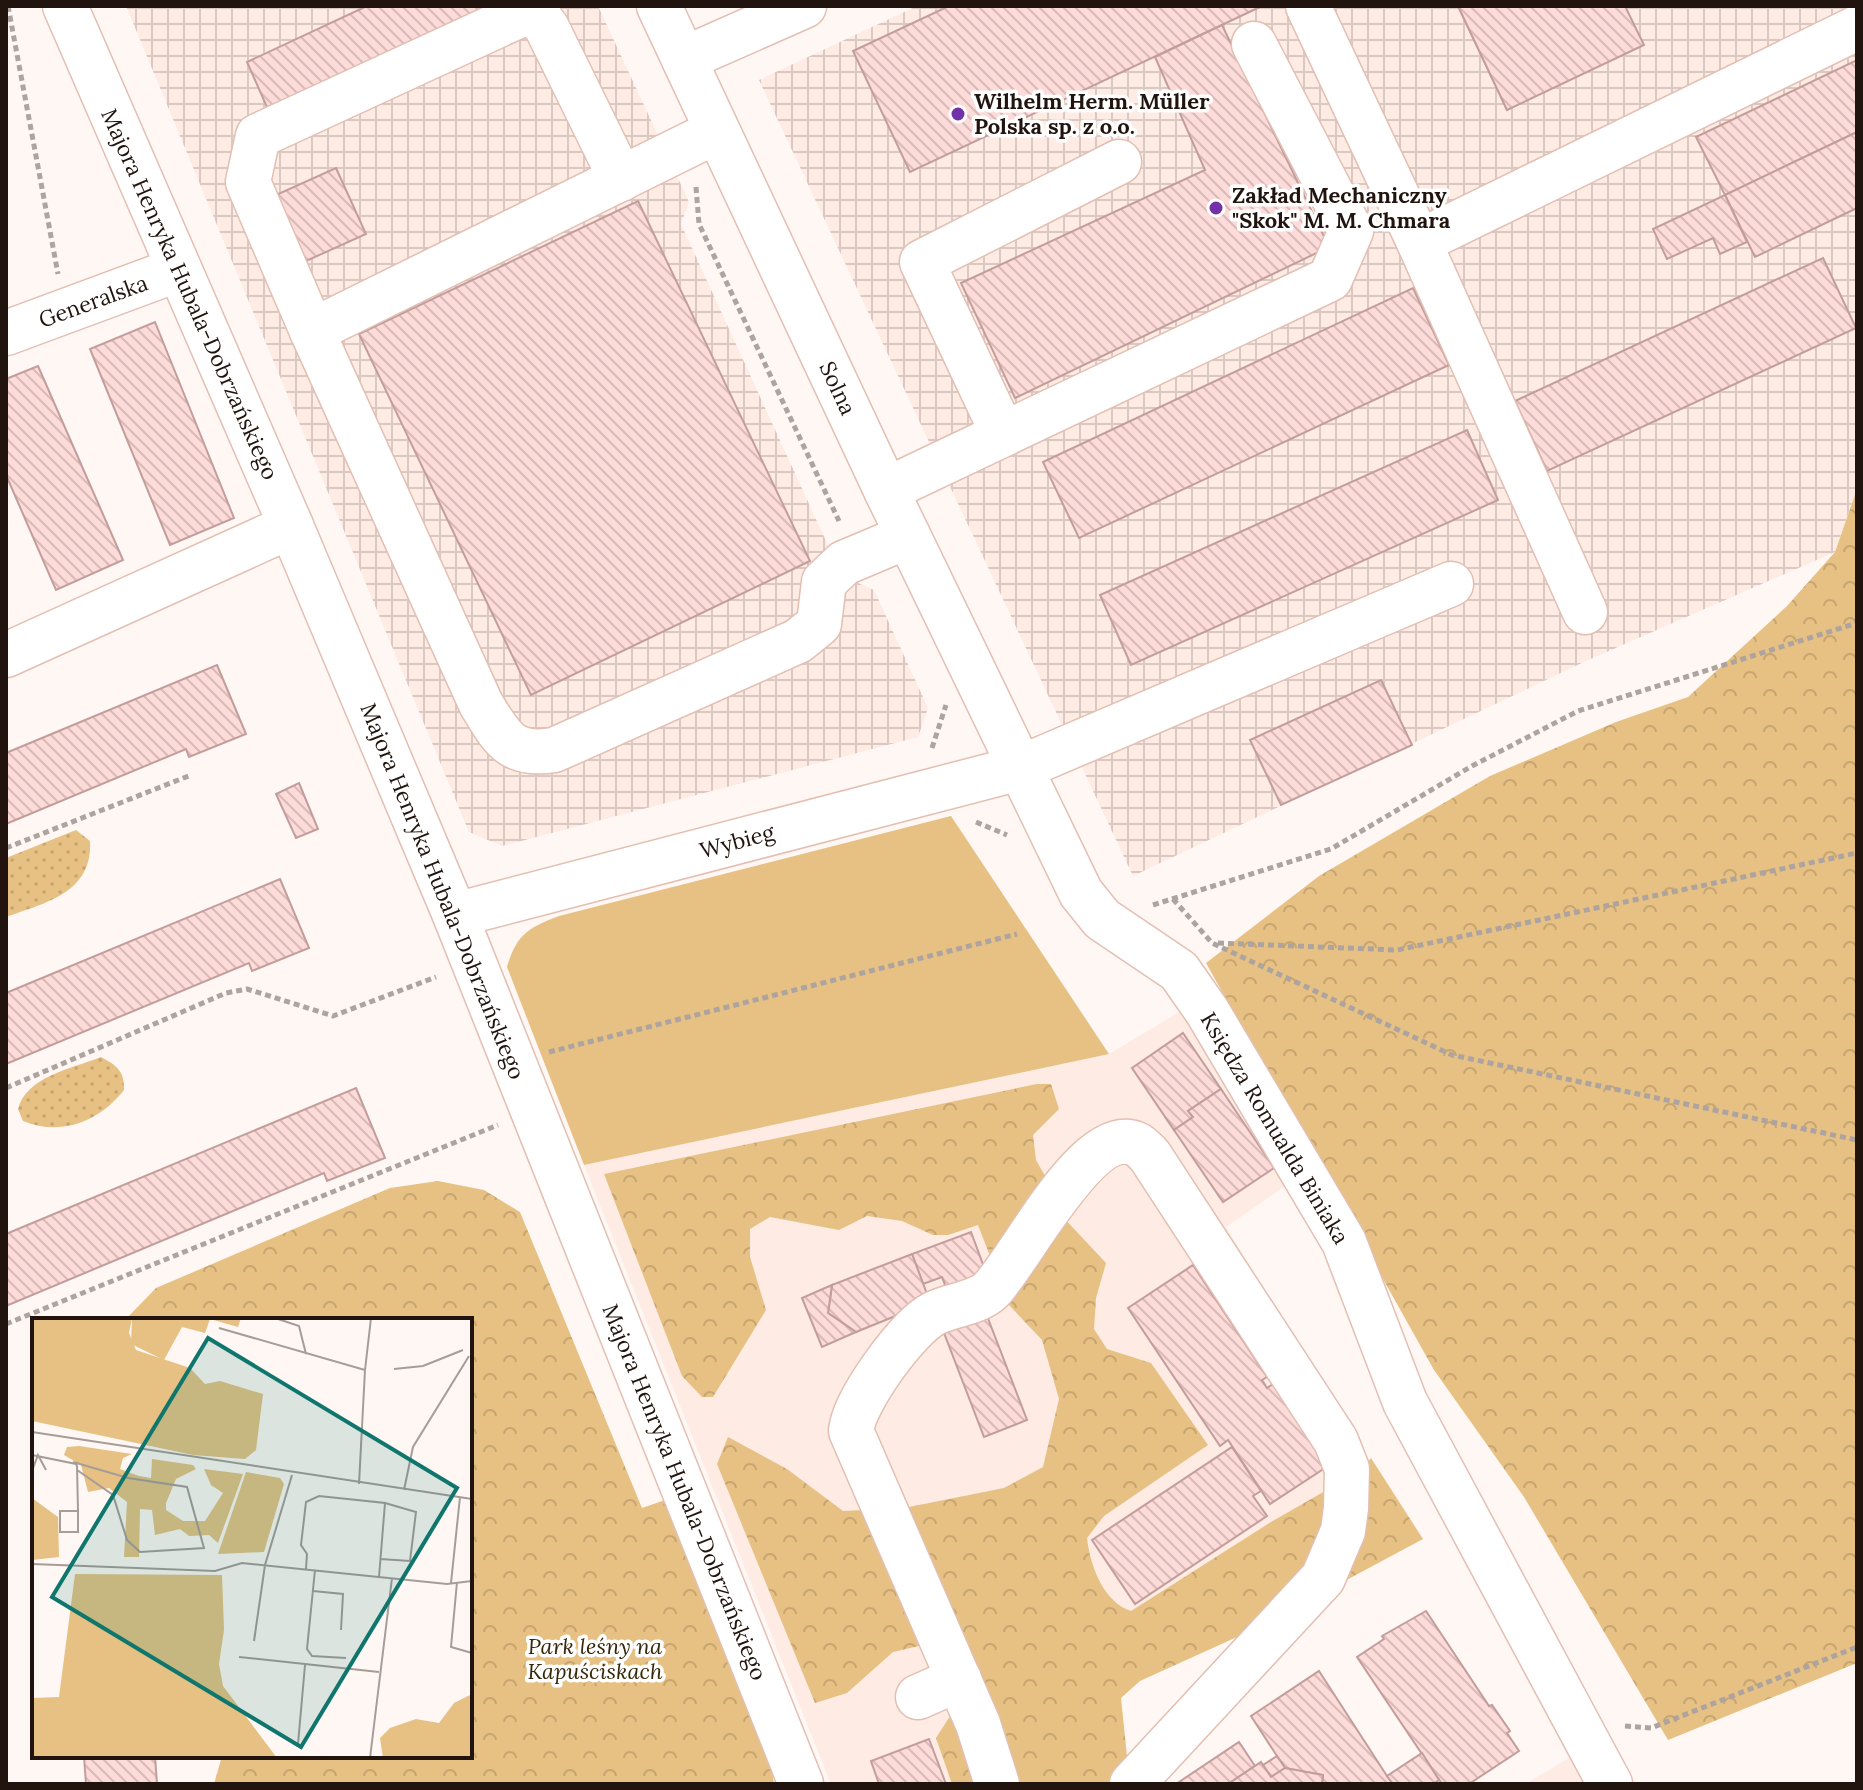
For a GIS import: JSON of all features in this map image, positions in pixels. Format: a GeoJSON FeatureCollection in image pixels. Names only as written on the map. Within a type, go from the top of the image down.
{"type":"FeatureCollection","features":[{"type":"Feature","properties":{"kind":"street","name":"Majora Henryka Hubala-Dobrzańskiego"},"geometry":{"type":"LineString","coordinates":[[65,6],[291,526],[455,915],[801,1784]]}},
{"type":"Feature","properties":{"kind":"street","name":"Solna"},"geometry":{"type":"LineString","coordinates":[[659,6],[684,59],[703,138],[886,490],[1020,768]]}},
{"type":"Feature","properties":{"kind":"street"},"geometry":{"type":"LineString","coordinates":[[684,59],[804,6]]}},
{"type":"Feature","properties":{"kind":"street"},"geometry":{"type":"LineString","coordinates":[[1308,6],[1419,242],[1585,612]]}},
{"type":"Feature","properties":{"kind":"street"},"geometry":{"type":"LineString","coordinates":[[621,179],[547,28],[535,12],[518,16],[258,136],[248,182],[481,704],[498,732],[516,749],[534,753],[554,750],[798,641],[819,624],[824,582],[844,563],[908,536]]}},
{"type":"Feature","properties":{"kind":"street"},"geometry":{"type":"LineString","coordinates":[[1419,242],[1857,28]]}},
{"type":"Feature","properties":{"kind":"street"},"geometry":{"type":"LineString","coordinates":[[886,490],[1330,279],[1351,231],[1254,44]]}},
{"type":"Feature","properties":{"kind":"street"},"geometry":{"type":"LineString","coordinates":[[312,331],[703,138]]}},
{"type":"Feature","properties":{"kind":"street"},"geometry":{"type":"LineString","coordinates":[[1003,434],[922,262],[1119,162]]}},
{"type":"Feature","properties":{"kind":"street","name":"Generalska"},"geometry":{"type":"LineString","coordinates":[[6,333],[179,269]]}},
{"type":"Feature","properties":{"kind":"street"},"geometry":{"type":"LineString","coordinates":[[6,655],[291,526]]}},
{"type":"Feature","properties":{"kind":"street","name":"Wybieg"},"geometry":{"type":"LineString","coordinates":[[455,915],[1020,768],[1451,584]]}},
{"type":"Feature","properties":{"kind":"street","name":"Księdza Romualda Biniaka"},"geometry":{"type":"LineString","coordinates":[[1020,768],[1081,893],[1102,919],[1126,939],[1153,952],[1179,971],[1207,1011],[1344,1242],[1405,1402],[1610,1784]]}},
{"type":"Feature","properties":{"kind":"street"},"geometry":{"type":"LineString","coordinates":[[997,1784],[959,1679],[851,1431],[853,1416],[876,1376],[931,1315],[989,1292],[1084,1163],[1108,1145],[1136,1144],[1150,1156],[1311,1402],[1336,1441],[1347,1469],[1343,1531],[1323,1578],[1132,1784]]}},
{"type":"Feature","properties":{"kind":"street"},"geometry":{"type":"LineString","coordinates":[[918,1697],[959,1679]]}},
{"type":"Feature","properties":{"kind":"path"},"geometry":{"type":"LineString","coordinates":[[8,6],[66,311]]}},
{"type":"Feature","properties":{"kind":"path"},"geometry":{"type":"LineString","coordinates":[[703,138],[697,169],[699,224],[841,526],[863,555]]}},
{"type":"Feature","properties":{"kind":"path"},"geometry":{"type":"LineString","coordinates":[[1102,919],[1331,849],[1472,766],[1578,711],[1856,621]]}},
{"type":"Feature","properties":{"kind":"path"},"geometry":{"type":"LineString","coordinates":[[934,748],[947,700]]}},
{"type":"Feature","properties":{"kind":"path"},"geometry":{"type":"LineString","coordinates":[[6,848],[191,775]]}},
{"type":"Feature","properties":{"kind":"path"},"geometry":{"type":"LineString","coordinates":[[1153,952],[1212,943],[1397,950],[1857,853]]}},
{"type":"Feature","properties":{"kind":"path"},"geometry":{"type":"LineString","coordinates":[[1173,899],[1212,943],[1452,1055],[1857,1140]]}},
{"type":"Feature","properties":{"kind":"path"},"geometry":{"type":"LineString","coordinates":[[514,1062],[1017,934]]}},
{"type":"Feature","properties":{"kind":"path"},"geometry":{"type":"LineString","coordinates":[[6,1088],[226,993],[247,989],[333,1016],[474,962]]}},
{"type":"Feature","properties":{"kind":"path"},"geometry":{"type":"LineString","coordinates":[[6,1324],[534,1111]]}},
{"type":"Feature","properties":{"kind":"path"},"geometry":{"type":"LineString","coordinates":[[1568,1707],[1617,1726],[1651,1728],[1857,1647]]}},
{"type":"Feature","properties":{"kind":"shaded area"},"geometry":{"type":"Polygon","coordinates":[[[126,6],[598,6],[689,202],[681,224],[842,576],[874,590],[928,708],[918,737],[502,846],[469,832],[126,6]]]}},
{"type":"Feature","properties":{"kind":"shaded area"},"geometry":{"type":"Polygon","coordinates":[[[917,6],[1857,6],[1857,489],[1835,552],[1586,661],[1133,876],[759,80],[917,6]]]}},
{"type":"Feature","properties":{"kind":"shaded area"},"geometry":{"type":"Polygon","coordinates":[[[1186,1008],[1298,1177],[1226,1227],[1411,1529],[1100,1693],[1070,1784],[831,1784],[584,1165],[1109,1054],[1186,1008]]]}},
{"type":"Feature","properties":{"kind":"shaded area"},"geometry":{"type":"Polygon","coordinates":[[[1571,1757],[1588,1784],[1525,1784],[1571,1757]]]}},
{"type":"Feature","properties":{"kind":"green space"},"geometry":{"type":"Polygon","coordinates":[[[1857,489],[1857,1663],[1668,1740],[1524,1497],[1434,1370],[1206,963],[1319,876],[1490,776],[1616,722],[1688,697],[1787,606],[1835,552],[1857,489]]]}},
{"type":"Feature","properties":{"kind":"green space"},"geometry":{"type":"Polygon","coordinates":[[[951,816],[1109,1054],[584,1165],[507,967],[515,947],[526,933],[559,916],[951,816]]]}},
{"type":"Feature","properties":{"kind":"green space"},"geometry":{"type":"Polygon","coordinates":[[[76,830],[90,841],[84,873],[75,884],[51,901],[6,917],[6,858],[76,830]]]}},
{"type":"Feature","properties":{"kind":"green space"},"geometry":{"type":"Polygon","coordinates":[[[101,1057],[118,1069],[123,1078],[124,1090],[114,1101],[92,1118],[79,1123],[51,1127],[23,1121],[18,1109],[23,1098],[40,1081],[101,1057]]]}},
{"type":"Feature","properties":{"kind":"green space"},"geometry":{"type":"Polygon","coordinates":[[[1037,1084],[1051,1084],[1059,1109],[1033,1135],[1036,1160],[1061,1215],[1106,1263],[1096,1298],[1094,1329],[1107,1349],[1151,1363],[1208,1445],[1104,1516],[1087,1538],[1095,1571],[1113,1600],[1131,1611],[1271,1522],[1360,1471],[1371,1458],[1423,1539],[1259,1627],[1140,1681],[1121,1698],[1128,1766],[1117,1784],[952,1784],[936,1738],[950,1716],[970,1706],[963,1672],[919,1646],[893,1652],[847,1693],[815,1703],[717,1464],[728,1437],[787,1469],[843,1511],[904,1508],[1004,1488],[1043,1467],[1059,1399],[1042,1340],[1009,1305],[978,1225],[948,1235],[933,1235],[902,1221],[867,1216],[839,1230],[770,1217],[750,1229],[750,1257],[766,1310],[713,1397],[702,1397],[682,1376],[604,1174],[1037,1084]]]}},
{"type":"Feature","properties":{"kind":"green space","name":"Park leśny na Kapuściskach"},"geometry":{"type":"Polygon","coordinates":[[[438,1181],[484,1190],[520,1212],[642,1508],[665,1500],[770,1759],[774,1784],[214,1784],[221,1758],[472,1758],[472,1318],[127,1318],[156,1288],[390,1188],[438,1181]]]}},
{"type":"Feature","properties":{"kind":"building"},"geometry":{"type":"Polygon","coordinates":[[[367,6],[494,6],[270,114],[247,62],[367,6]]]}},
{"type":"Feature","properties":{"kind":"building","name":"Wilhelm Herm. Müller Polska sp. z o.o."},"geometry":{"type":"Polygon","coordinates":[[[949,6],[1262,6],[910,172],[853,51],[949,6]]]}},
{"type":"Feature","properties":{"kind":"building"},"geometry":{"type":"Polygon","coordinates":[[[1458,6],[1512,6],[1551,88],[1507,110],[1458,6]]]}},
{"type":"Feature","properties":{"kind":"building"},"geometry":{"type":"Polygon","coordinates":[[[1458,6],[1625,6],[1644,45],[1507,110],[1458,6]]]}},
{"type":"Feature","properties":{"kind":"building","name":"Zakład Mechaniczny \"Skok\" M. M. Chmara"},"geometry":{"type":"Polygon","coordinates":[[[1222,25],[1329,247],[1015,398],[961,283],[1205,170],[1155,57],[1222,25]]]}},
{"type":"Feature","properties":{"kind":"building"},"geometry":{"type":"Polygon","coordinates":[[[1857,60],[1857,132],[1725,195],[1696,137],[1857,60]]]}},
{"type":"Feature","properties":{"kind":"building"},"geometry":{"type":"Polygon","coordinates":[[[1857,132],[1857,208],[1755,257],[1725,195],[1857,132]]]}},
{"type":"Feature","properties":{"kind":"building"},"geometry":{"type":"Polygon","coordinates":[[[336,168],[366,234],[306,261],[276,195],[336,168]]]}},
{"type":"Feature","properties":{"kind":"building"},"geometry":{"type":"Polygon","coordinates":[[[1725,195],[1747,242],[1720,254],[1713,238],[1667,259],[1653,229],[1725,195]]]}},
{"type":"Feature","properties":{"kind":"building"},"geometry":{"type":"Polygon","coordinates":[[[638,201],[810,561],[531,695],[359,334],[638,201]]]}},
{"type":"Feature","properties":{"kind":"building"},"geometry":{"type":"Polygon","coordinates":[[[1823,258],[1856,328],[1547,471],[1515,401],[1823,258]]]}},
{"type":"Feature","properties":{"kind":"building"},"geometry":{"type":"Polygon","coordinates":[[[1413,288],[1449,365],[1079,538],[1043,462],[1413,288]]]}},
{"type":"Feature","properties":{"kind":"building"},"geometry":{"type":"Polygon","coordinates":[[[155,322],[234,518],[170,545],[90,349],[155,322]]]}},
{"type":"Feature","properties":{"kind":"building"},"geometry":{"type":"Polygon","coordinates":[[[38,366],[123,560],[56,590],[6,475],[6,379],[38,366]]]}},
{"type":"Feature","properties":{"kind":"building"},"geometry":{"type":"Polygon","coordinates":[[[1467,430],[1498,500],[1131,665],[1100,595],[1467,430]]]}},
{"type":"Feature","properties":{"kind":"building"},"geometry":{"type":"Polygon","coordinates":[[[217,665],[246,734],[189,757],[186,749],[6,824],[6,753],[217,665]]]}},
{"type":"Feature","properties":{"kind":"building"},"geometry":{"type":"Polygon","coordinates":[[[1381,680],[1412,745],[1281,805],[1250,740],[1381,680]]]}},
{"type":"Feature","properties":{"kind":"building"},"geometry":{"type":"Polygon","coordinates":[[[299,783],[318,829],[296,838],[276,794],[299,783]]]}},
{"type":"Feature","properties":{"kind":"building"},"geometry":{"type":"Polygon","coordinates":[[[280,879],[309,948],[252,971],[249,963],[6,1064],[6,993],[280,879]]]}},
{"type":"Feature","properties":{"kind":"building"},"geometry":{"type":"Polygon","coordinates":[[[1183,1033],[1221,1089],[1188,1111],[1193,1117],[1174,1130],[1132,1068],[1183,1033]]]}},
{"type":"Feature","properties":{"kind":"building"},"geometry":{"type":"Polygon","coordinates":[[[356,1088],[385,1158],[327,1181],[324,1173],[6,1306],[6,1234],[356,1088]]]}},
{"type":"Feature","properties":{"kind":"building"},"geometry":{"type":"Polygon","coordinates":[[[1221,1089],[1274,1168],[1223,1202],[1174,1130],[1193,1117],[1188,1111],[1221,1089]]]}},
{"type":"Feature","properties":{"kind":"building"},"geometry":{"type":"Polygon","coordinates":[[[971,1232],[988,1278],[948,1293],[942,1277],[923,1284],[912,1254],[971,1232]]]}},
{"type":"Feature","properties":{"kind":"building"},"geometry":{"type":"Polygon","coordinates":[[[912,1254],[930,1302],[856,1332],[828,1313],[832,1285],[912,1254]]]}},
{"type":"Feature","properties":{"kind":"building"},"geometry":{"type":"Polygon","coordinates":[[[1193,1265],[1267,1377],[1262,1380],[1267,1388],[1273,1384],[1328,1466],[1270,1504],[1228,1440],[1220,1446],[1128,1308],[1193,1265]]]}},
{"type":"Feature","properties":{"kind":"building"},"geometry":{"type":"Polygon","coordinates":[[[832,1285],[828,1313],[856,1332],[822,1347],[802,1298],[832,1285]]]}},
{"type":"Feature","properties":{"kind":"building"},"geometry":{"type":"Polygon","coordinates":[[[984,1308],[1027,1420],[984,1437],[941,1325],[984,1308]]]}},
{"type":"Feature","properties":{"kind":"building"},"geometry":{"type":"Polygon","coordinates":[[[1232,1447],[1261,1491],[1253,1496],[1267,1516],[1135,1604],[1092,1540],[1232,1447]]]}},
{"type":"Feature","properties":{"kind":"building"},"geometry":{"type":"Polygon","coordinates":[[[1426,1611],[1489,1706],[1492,1705],[1510,1731],[1507,1733],[1519,1751],[1469,1784],[1442,1784],[1357,1657],[1384,1639],[1382,1636],[1426,1611]]]}},
{"type":"Feature","properties":{"kind":"building"},"geometry":{"type":"Polygon","coordinates":[[[1319,1671],[1393,1784],[1322,1784],[1323,1775],[1285,1768],[1277,1756],[1251,1716],[1319,1671]]]}},
{"type":"Feature","properties":{"kind":"building"},"geometry":{"type":"Polygon","coordinates":[[[929,1739],[946,1784],[879,1784],[871,1761],[929,1739]]]}},
{"type":"Feature","properties":{"kind":"building"},"geometry":{"type":"Polygon","coordinates":[[[1239,1742],[1255,1766],[1228,1784],[1176,1784],[1239,1742]]]}},
{"type":"Feature","properties":{"kind":"building"},"geometry":{"type":"Polygon","coordinates":[[[1422,1753],[1439,1780],[1433,1784],[1393,1784],[1387,1776],[1422,1753]]]}},
{"type":"Feature","properties":{"kind":"building"},"geometry":{"type":"Polygon","coordinates":[[[1277,1756],[1285,1768],[1271,1777],[1263,1765],[1277,1756]]]}},
{"type":"Feature","properties":{"kind":"building"},"geometry":{"type":"Polygon","coordinates":[[[84,1758],[155,1758],[157,1784],[86,1784],[84,1758]]]}},
{"type":"Feature","properties":{"kind":"building"},"geometry":{"type":"Polygon","coordinates":[[[1261,1762],[1271,1777],[1285,1768],[1323,1775],[1322,1784],[1228,1784],[1261,1762]]]}},
{"type":"Feature","properties":{"kind":"place","name":"Wilhelm Herm. Müller Polska sp. z o.o."},"geometry":{"type":"Point","coordinates":[958,114]}},
{"type":"Feature","properties":{"kind":"place","name":"Zakład Mechaniczny \"Skok\" M. M. Chmara"},"geometry":{"type":"Point","coordinates":[1216,208]}}]}
